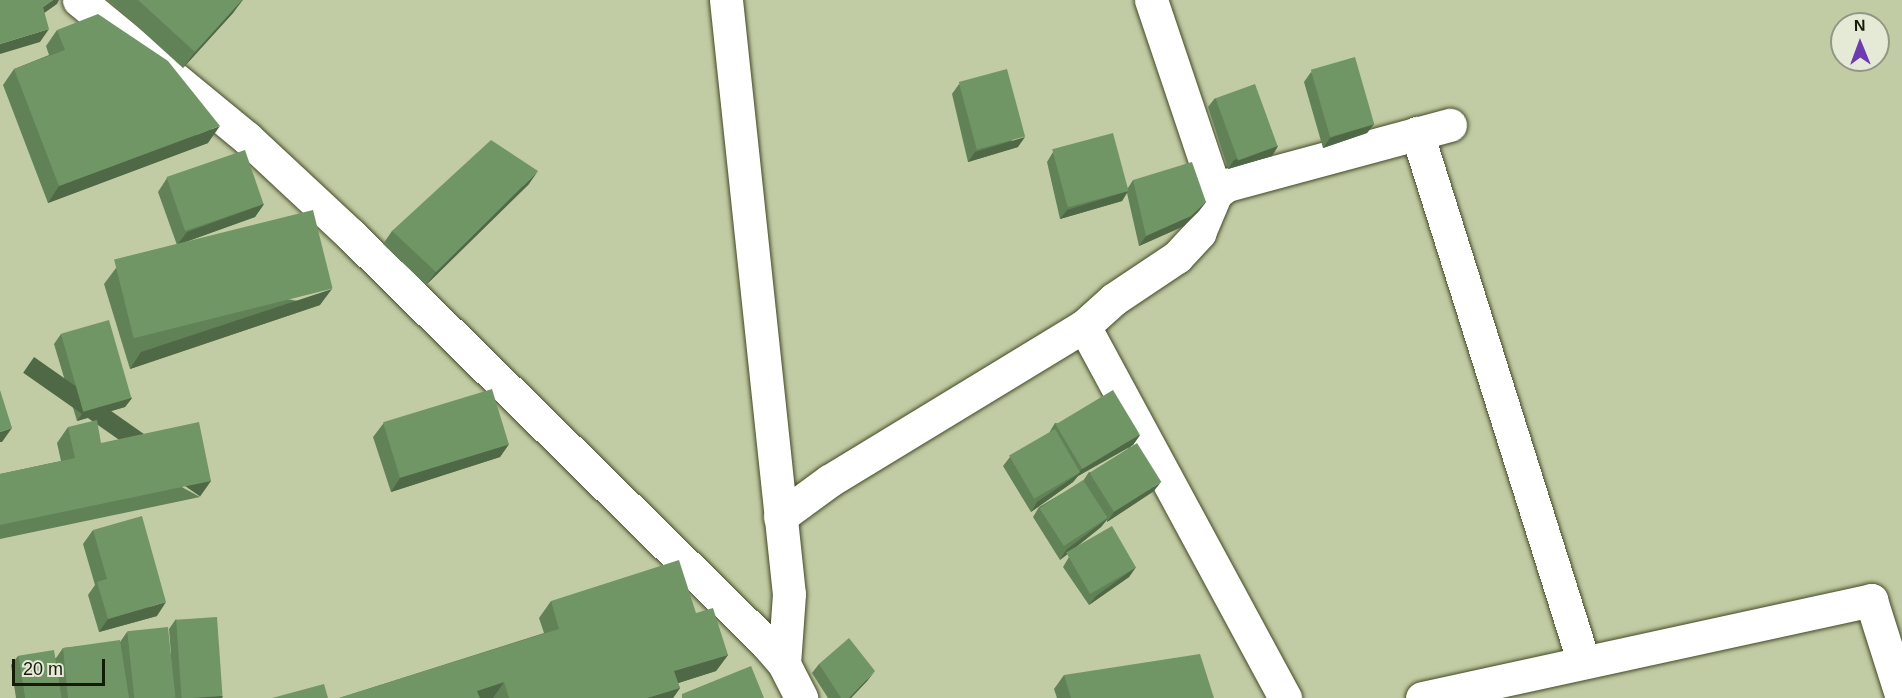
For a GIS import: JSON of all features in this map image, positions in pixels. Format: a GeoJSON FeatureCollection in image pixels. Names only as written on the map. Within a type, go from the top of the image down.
{"type":"FeatureCollection","features":[{"type":"Feature","properties":{"kind":"street"},"geometry":{"type":"LineString","coordinates":[[79,0],[247,138],[342,227],[784,664],[801,698]]}},
{"type":"Feature","properties":{"kind":"street"},"geometry":{"type":"LineString","coordinates":[[726,0],[789,594],[784,664]]}},
{"type":"Feature","properties":{"kind":"street"},"geometry":{"type":"LineString","coordinates":[[780,518],[829,481],[1084,326],[1114,299],[1177,257],[1198,233],[1215,193],[1151,0]]}},
{"type":"Feature","properties":{"kind":"street"},"geometry":{"type":"LineString","coordinates":[[1215,193],[1254,176],[1450,125]]}},
{"type":"Feature","properties":{"kind":"street"},"geometry":{"type":"LineString","coordinates":[[1417,133],[1583,660]]}},
{"type":"Feature","properties":{"kind":"street"},"geometry":{"type":"LineString","coordinates":[[1084,326],[1285,698]]}},
{"type":"Feature","properties":{"kind":"street"},"geometry":{"type":"LineString","coordinates":[[1422,698],[1583,660],[1871,600],[1902,698]]}},
{"type":"Feature","properties":{"kind":"building"},"geometry":{"type":"Polygon","coordinates":[[[0,0],[53,0],[43,7],[49,29],[0,44],[0,0]]]}},
{"type":"Feature","properties":{"kind":"building"},"geometry":{"type":"Polygon","coordinates":[[[138,0],[242,0],[195,52],[138,0]]]}},
{"type":"Feature","properties":{"kind":"building"},"geometry":{"type":"Polygon","coordinates":[[[98,14],[168,61],[220,126],[59,186],[14,69],[65,50],[57,30],[98,14]]]}},
{"type":"Feature","properties":{"kind":"building"},"geometry":{"type":"Polygon","coordinates":[[[1355,57],[1374,124],[1330,137],[1311,70],[1355,57]]]}},
{"type":"Feature","properties":{"kind":"building"},"geometry":{"type":"Polygon","coordinates":[[[1007,69],[1025,137],[977,150],[959,82],[1007,69]]]}},
{"type":"Feature","properties":{"kind":"building"},"geometry":{"type":"Polygon","coordinates":[[[1255,84],[1278,146],[1238,160],[1216,98],[1255,84]]]}},
{"type":"Feature","properties":{"kind":"building"},"geometry":{"type":"Polygon","coordinates":[[[1113,133],[1129,191],[1068,207],[1052,149],[1113,133]]]}},
{"type":"Feature","properties":{"kind":"building"},"geometry":{"type":"Polygon","coordinates":[[[491,140],[538,171],[436,272],[392,231],[491,140]]]}},
{"type":"Feature","properties":{"kind":"building"},"geometry":{"type":"Polygon","coordinates":[[[245,150],[264,204],[185,231],[167,177],[245,150]]]}},
{"type":"Feature","properties":{"kind":"building"},"geometry":{"type":"Polygon","coordinates":[[[1192,162],[1206,202],[1191,216],[1146,236],[1133,180],[1192,162]]]}},
{"type":"Feature","properties":{"kind":"building"},"geometry":{"type":"Polygon","coordinates":[[[313,210],[333,289],[134,338],[114,260],[313,210]]]}},
{"type":"Feature","properties":{"kind":"building"},"geometry":{"type":"Polygon","coordinates":[[[109,320],[131,398],[83,412],[61,334],[109,320]]]}},
{"type":"Feature","properties":{"kind":"building"},"geometry":{"type":"Polygon","coordinates":[[[492,389],[509,444],[400,478],[383,422],[492,389]]]}},
{"type":"Feature","properties":{"kind":"building"},"geometry":{"type":"Polygon","coordinates":[[[0,390],[12,428],[0,432],[0,390]]]}},
{"type":"Feature","properties":{"kind":"building"},"geometry":{"type":"Polygon","coordinates":[[[1113,390],[1140,435],[1082,469],[1056,425],[1113,390]]]}},
{"type":"Feature","properties":{"kind":"building"},"geometry":{"type":"Polygon","coordinates":[[[97,420],[101,443],[199,422],[211,481],[0,525],[0,474],[75,458],[68,427],[97,420]]]}},
{"type":"Feature","properties":{"kind":"building"},"geometry":{"type":"Polygon","coordinates":[[[1055,429],[1080,472],[1034,499],[1009,456],[1055,429]]]}},
{"type":"Feature","properties":{"kind":"building"},"geometry":{"type":"Polygon","coordinates":[[[1137,443],[1161,482],[1114,512],[1090,473],[1137,443]]]}},
{"type":"Feature","properties":{"kind":"building"},"geometry":{"type":"Polygon","coordinates":[[[1083,480],[1108,518],[1064,546],[1039,508],[1083,480]]]}},
{"type":"Feature","properties":{"kind":"building"},"geometry":{"type":"Polygon","coordinates":[[[142,516],[166,602],[108,619],[97,582],[107,579],[93,530],[142,516]]]}},
{"type":"Feature","properties":{"kind":"building"},"geometry":{"type":"Polygon","coordinates":[[[1112,526],[1136,568],[1090,594],[1066,552],[1112,526]]]}},
{"type":"Feature","properties":{"kind":"building"},"geometry":{"type":"Polygon","coordinates":[[[679,560],[696,613],[713,608],[728,655],[674,671],[680,688],[647,698],[509,698],[504,682],[477,691],[480,698],[339,698],[559,629],[551,601],[679,560]]]}},
{"type":"Feature","properties":{"kind":"building"},"geometry":{"type":"Polygon","coordinates":[[[217,617],[223,696],[182,698],[176,620],[217,617]]]}},
{"type":"Feature","properties":{"kind":"building"},"geometry":{"type":"Polygon","coordinates":[[[168,627],[175,698],[134,698],[127,631],[168,627]]]}},
{"type":"Feature","properties":{"kind":"building"},"geometry":{"type":"Polygon","coordinates":[[[849,638],[875,671],[849,698],[841,698],[819,664],[849,638]]]}},
{"type":"Feature","properties":{"kind":"building"},"geometry":{"type":"Polygon","coordinates":[[[120,640],[129,698],[68,698],[63,648],[120,640]]]}},
{"type":"Feature","properties":{"kind":"building"},"geometry":{"type":"Polygon","coordinates":[[[54,650],[62,698],[25,698],[18,656],[54,650]]]}},
{"type":"Feature","properties":{"kind":"building"},"geometry":{"type":"Polygon","coordinates":[[[1200,654],[1214,698],[1071,698],[1064,675],[1200,654]]]}},
{"type":"Feature","properties":{"kind":"building"},"geometry":{"type":"Polygon","coordinates":[[[751,666],[764,698],[682,698],[682,694],[751,666]]]}},
{"type":"Feature","properties":{"kind":"building"},"geometry":{"type":"Polygon","coordinates":[[[324,684],[328,698],[272,698],[324,684]]]}}]}
